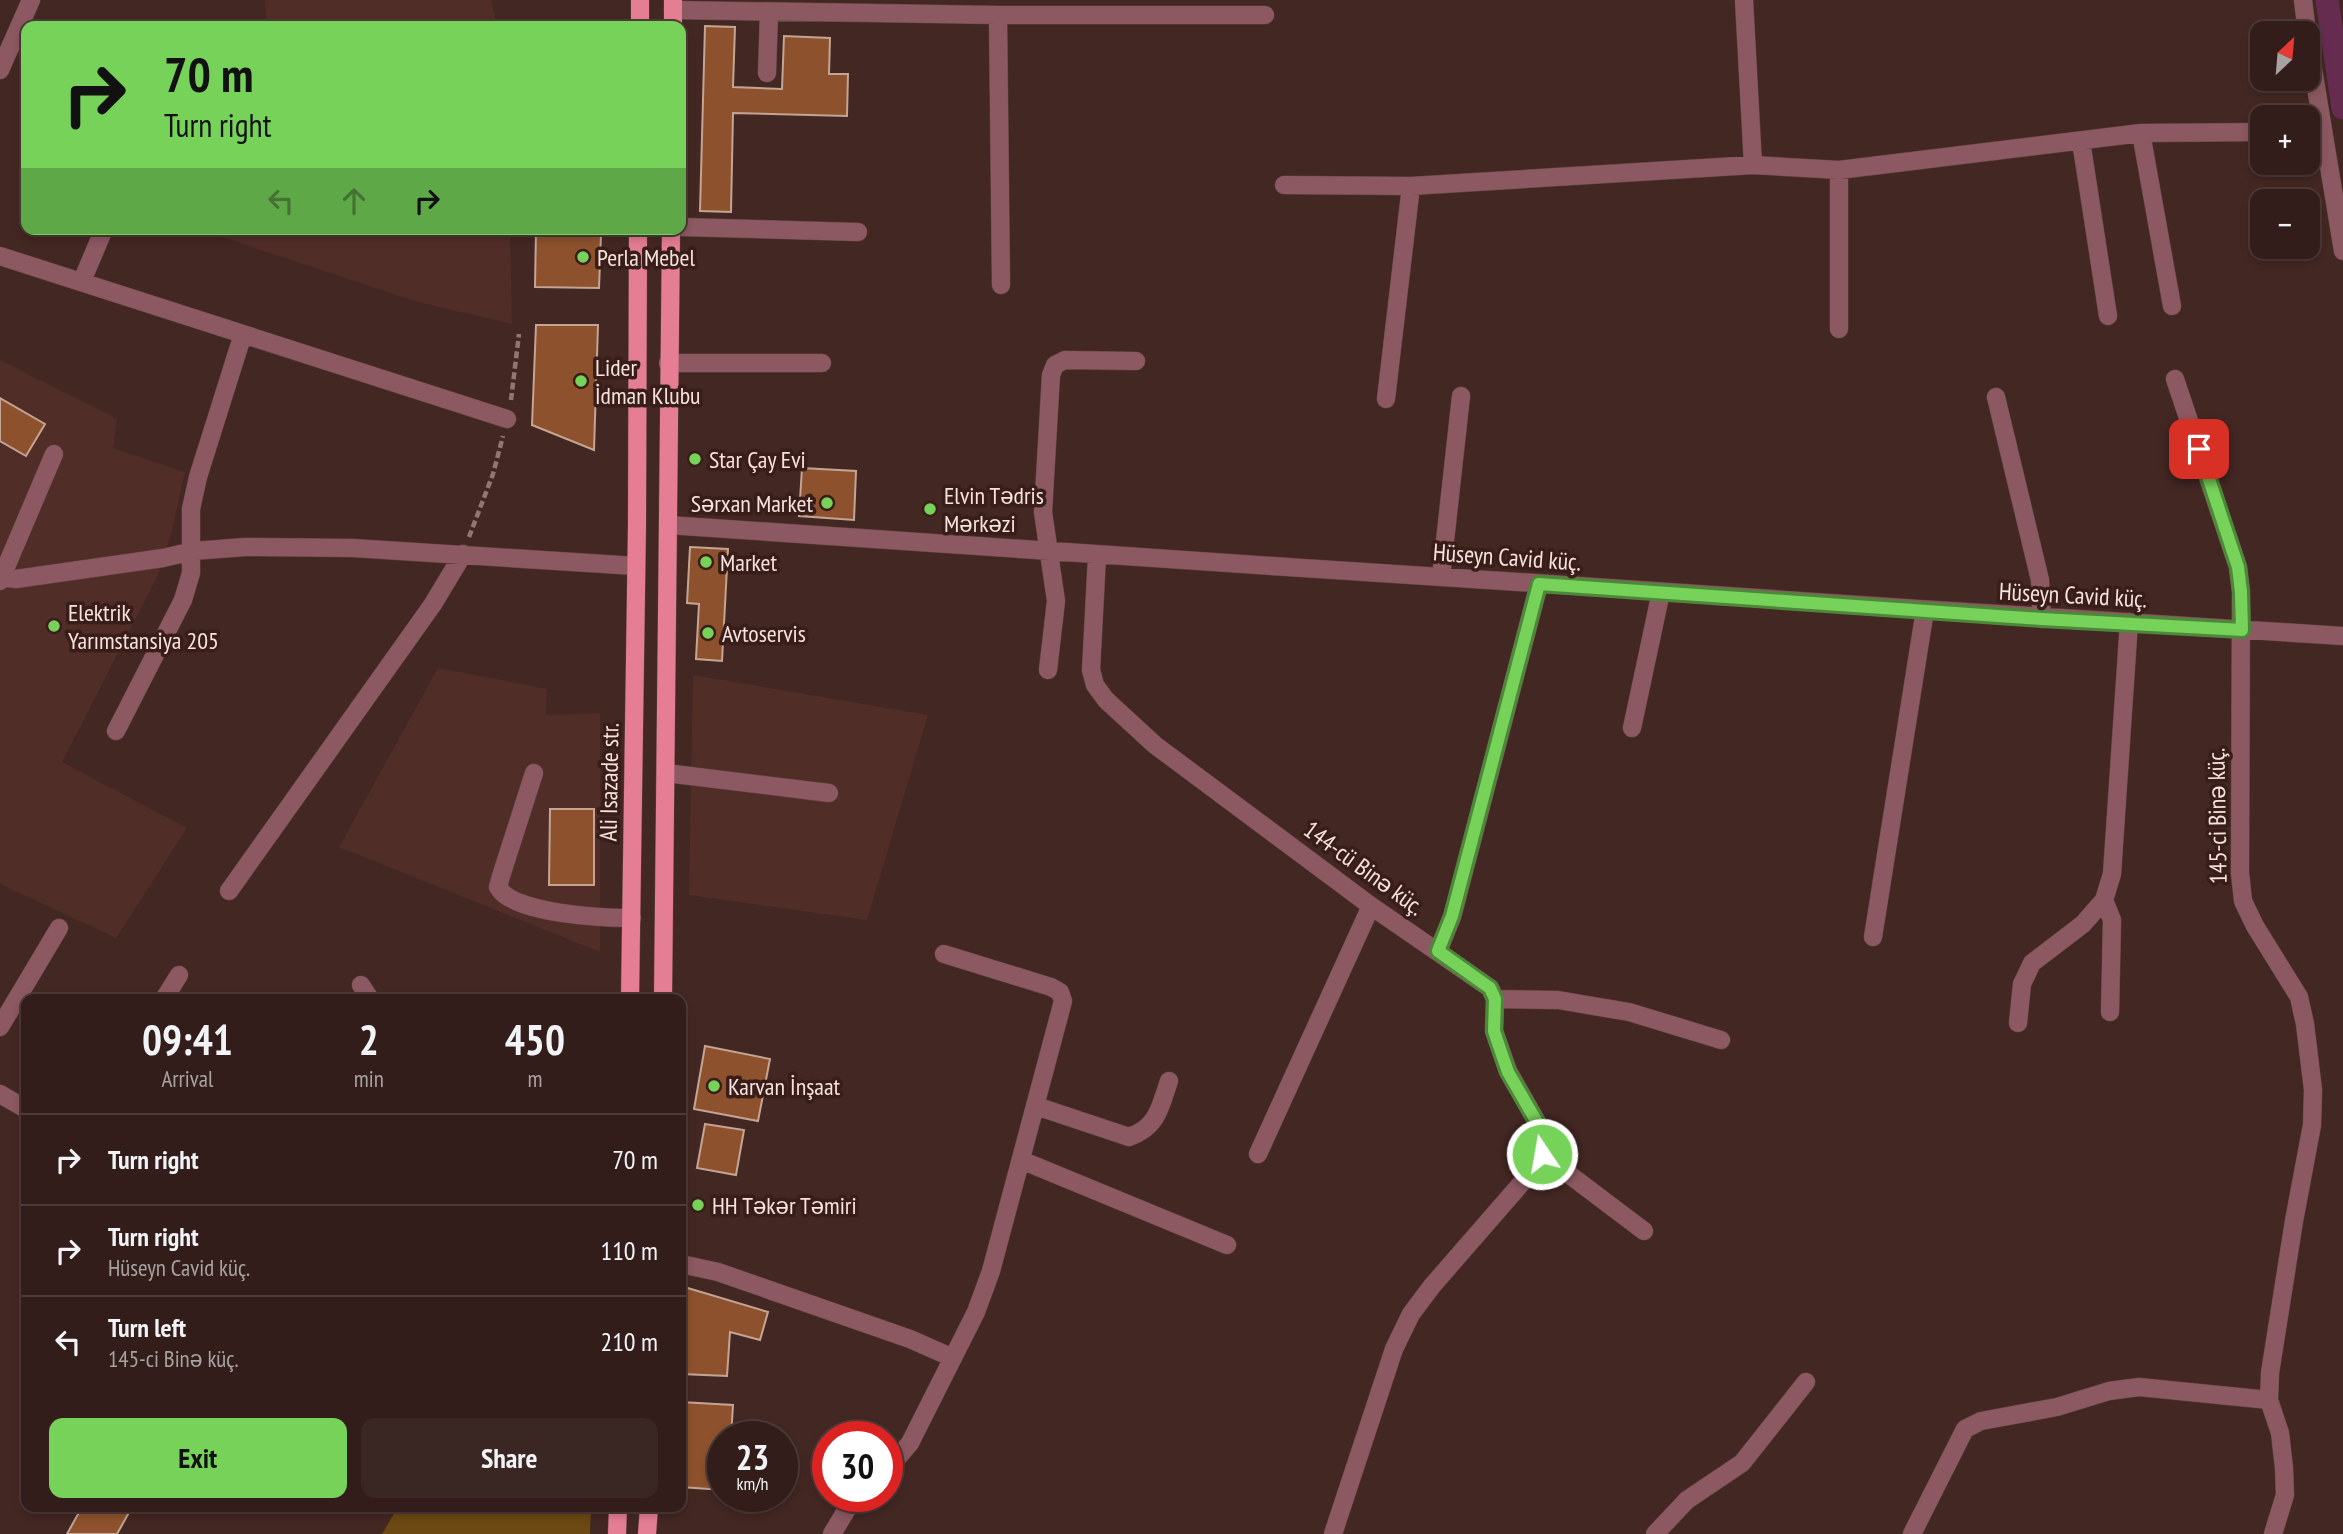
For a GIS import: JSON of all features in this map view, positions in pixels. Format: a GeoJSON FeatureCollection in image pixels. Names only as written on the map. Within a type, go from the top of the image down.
{"type":"FeatureCollection","features":[{"type":"Feature","properties":{"kind":"main road"},"geometry":{"type":"LineString","coordinates":[[640,0],[640,21]]}},
{"type":"Feature","properties":{"kind":"main road"},"geometry":{"type":"LineString","coordinates":[[638,235],[637,524],[668,525]]}},
{"type":"Feature","properties":{"kind":"main road"},"geometry":{"type":"LineString","coordinates":[[663,994],[671,235]]}},
{"type":"Feature","properties":{"kind":"main road","name":"Ali Isazade str."},"geometry":{"type":"LineString","coordinates":[[631,994],[637,524]]}},
{"type":"Feature","properties":{"kind":"main road"},"geometry":{"type":"LineString","coordinates":[[636,566],[668,568]]}},
{"type":"Feature","properties":{"kind":"main road"},"geometry":{"type":"LineString","coordinates":[[617,1534],[618,1512]]}},
{"type":"Feature","properties":{"kind":"main road"},"geometry":{"type":"LineString","coordinates":[[647,1534],[649,1512]]}},
{"type":"Feature","properties":{"kind":"street"},"geometry":{"type":"LineString","coordinates":[[22,21],[31,0]]}},
{"type":"Feature","properties":{"kind":"street"},"geometry":{"type":"LineString","coordinates":[[1744,0],[1753,165]]}},
{"type":"Feature","properties":{"kind":"street"},"geometry":{"type":"LineString","coordinates":[[2303,0],[2306,21]]}},
{"type":"Feature","properties":{"kind":"street"},"geometry":{"type":"LineString","coordinates":[[673,12],[998,16],[1265,15]]}},
{"type":"Feature","properties":{"kind":"street"},"geometry":{"type":"LineString","coordinates":[[767,73],[769,12]]}},
{"type":"Feature","properties":{"kind":"street"},"geometry":{"type":"LineString","coordinates":[[998,16],[1001,285]]}},
{"type":"Feature","properties":{"kind":"street"},"geometry":{"type":"LineString","coordinates":[[0,70],[21,23]]}},
{"type":"Feature","properties":{"kind":"street"},"geometry":{"type":"LineString","coordinates":[[1284,185],[1411,186],[1753,165],[1839,170],[2141,133],[2250,132]]}},
{"type":"Feature","properties":{"kind":"street"},"geometry":{"type":"LineString","coordinates":[[2141,133],[2172,306]]}},
{"type":"Feature","properties":{"kind":"street"},"geometry":{"type":"LineString","coordinates":[[2081,141],[2108,316]]}},
{"type":"Feature","properties":{"kind":"street"},"geometry":{"type":"LineString","coordinates":[[2320,153],[2343,251]]}},
{"type":"Feature","properties":{"kind":"street"},"geometry":{"type":"LineString","coordinates":[[1839,170],[1839,329]]}},
{"type":"Feature","properties":{"kind":"street"},"geometry":{"type":"LineString","coordinates":[[1386,398],[1411,186]]}},
{"type":"Feature","properties":{"kind":"street"},"geometry":{"type":"LineString","coordinates":[[686,227],[858,232]]}},
{"type":"Feature","properties":{"kind":"street"},"geometry":{"type":"LineString","coordinates":[[82,281],[101,235]]}},
{"type":"Feature","properties":{"kind":"street"},"geometry":{"type":"LineString","coordinates":[[0,256],[507,419]]}},
{"type":"Feature","properties":{"kind":"street"},"geometry":{"type":"LineString","coordinates":[[116,732],[183,600],[191,573],[191,509],[198,477],[243,334]]}},
{"type":"Feature","properties":{"kind":"street"},"geometry":{"type":"LineString","coordinates":[[1048,670],[1056,601],[1043,512],[1051,375],[1055,365],[1065,360],[1136,362]]}},
{"type":"Feature","properties":{"kind":"street"},"geometry":{"type":"LineString","coordinates":[[668,363],[822,363]]}},
{"type":"Feature","properties":{"kind":"street","name":"145-ci Binə küç."},"geometry":{"type":"LineString","coordinates":[[2175,379],[2238,567],[2242,630],[2240,873],[2243,901],[2255,926],[2299,997],[2313,1090],[2311,1135],[2273,1342],[2269,1400],[2280,1433],[2285,1495],[2273,1534]]}},
{"type":"Feature","properties":{"kind":"street"},"geometry":{"type":"LineString","coordinates":[[1441,577],[1461,396]]}},
{"type":"Feature","properties":{"kind":"street"},"geometry":{"type":"LineString","coordinates":[[1996,397],[2040,580],[2042,619]]}},
{"type":"Feature","properties":{"kind":"street"},"geometry":{"type":"LineString","coordinates":[[54,454],[0,579],[163,558],[193,551],[245,547],[463,554],[636,566]]}},
{"type":"Feature","properties":{"kind":"street","name":"Hüseyn Cavid küç."},"geometry":{"type":"LineString","coordinates":[[668,525],[2042,619],[2343,636]]}},
{"type":"Feature","properties":{"kind":"street"},"geometry":{"type":"LineString","coordinates":[[229,891],[433,604],[463,554]]}},
{"type":"Feature","properties":{"kind":"street","name":"144-cü Binə küç."},"geometry":{"type":"LineString","coordinates":[[1097,556],[1090,670],[1095,685],[1106,700],[1155,745],[1371,906],[1479,979],[1490,988],[1495,999]]}},
{"type":"Feature","properties":{"kind":"street"},"geometry":{"type":"LineString","coordinates":[[1438,951],[1452,916],[1539,584]]}},
{"type":"Feature","properties":{"kind":"street"},"geometry":{"type":"LineString","coordinates":[[1632,728],[1661,592]]}},
{"type":"Feature","properties":{"kind":"street"},"geometry":{"type":"LineString","coordinates":[[1873,937],[1925,610]]}},
{"type":"Feature","properties":{"kind":"street"},"geometry":{"type":"LineString","coordinates":[[2018,1023],[2022,985],[2032,964],[2083,924],[2104,900],[2112,874],[2129,622]]}},
{"type":"Feature","properties":{"kind":"street"},"geometry":{"type":"LineString","coordinates":[[534,773],[498,887],[503,895],[517,902],[574,916],[632,918]]}},
{"type":"Feature","properties":{"kind":"street"},"geometry":{"type":"LineString","coordinates":[[666,773],[829,793]]}},
{"type":"Feature","properties":{"kind":"street"},"geometry":{"type":"LineString","coordinates":[[2104,900],[2112,920],[2110,1012]]}},
{"type":"Feature","properties":{"kind":"street"},"geometry":{"type":"LineString","coordinates":[[1258,1154],[1371,906]]}},
{"type":"Feature","properties":{"kind":"street"},"geometry":{"type":"LineString","coordinates":[[0,1027],[59,928]]}},
{"type":"Feature","properties":{"kind":"street"},"geometry":{"type":"LineString","coordinates":[[903,1451],[910,1443],[976,1312],[991,1271],[1063,1000],[1060,992],[1051,987],[944,954]]}},
{"type":"Feature","properties":{"kind":"street"},"geometry":{"type":"LineString","coordinates":[[166,994],[179,975]]}},
{"type":"Feature","properties":{"kind":"street"},"geometry":{"type":"LineString","coordinates":[[1333,1534],[1394,1349],[1411,1314],[1533,1171],[1542,1154],[1542,1131],[1508,1072],[1494,1031],[1495,999],[1558,1000],[1629,1012],[1721,1040]]}},
{"type":"Feature","properties":{"kind":"street"},"geometry":{"type":"LineString","coordinates":[[1036,1106],[1129,1137],[1141,1133],[1153,1124],[1170,1081]]}},
{"type":"Feature","properties":{"kind":"street"},"geometry":{"type":"LineString","coordinates":[[0,1094],[21,1106]]}},
{"type":"Feature","properties":{"kind":"street"},"geometry":{"type":"LineString","coordinates":[[1542,1154],[1644,1231]]}},
{"type":"Feature","properties":{"kind":"street"},"geometry":{"type":"LineString","coordinates":[[1021,1160],[1227,1245]]}},
{"type":"Feature","properties":{"kind":"street"},"geometry":{"type":"LineString","coordinates":[[686,1265],[743,1281],[910,1339],[953,1358]]}},
{"type":"Feature","properties":{"kind":"street"},"geometry":{"type":"LineString","coordinates":[[1655,1534],[1688,1500],[1742,1463],[1806,1382]]}},
{"type":"Feature","properties":{"kind":"street"},"geometry":{"type":"LineString","coordinates":[[1912,1534],[1965,1429],[1980,1421],[2057,1407],[2109,1391],[2139,1388],[2269,1400]]}},
{"type":"Feature","properties":{"kind":"street"},"geometry":{"type":"LineString","coordinates":[[832,1534],[847,1512]]}},
{"type":"Feature","properties":{"kind":"path"},"geometry":{"type":"LineString","coordinates":[[463,554],[493,474],[507,419],[514,388],[519,334]]}},
{"type":"Feature","properties":{"kind":"shaded area"},"geometry":{"type":"Polygon","coordinates":[[[265,0],[491,0],[496,21],[267,21],[265,0]]]}},
{"type":"Feature","properties":{"kind":"shaded area"},"geometry":{"type":"Polygon","coordinates":[[[216,235],[510,235],[512,324],[414,301],[216,235]]]}},
{"type":"Feature","properties":{"kind":"shaded area","name":"Elektrik Yarımstansiya 205"},"geometry":{"type":"Polygon","coordinates":[[[0,360],[117,419],[113,448],[185,472],[171,534],[158,575],[62,762],[187,828],[116,938],[0,884],[0,360]]]}},
{"type":"Feature","properties":{"kind":"shaded area"},"geometry":{"type":"Polygon","coordinates":[[[438,668],[547,689],[546,715],[600,713],[600,952],[339,847],[438,668]]]}},
{"type":"Feature","properties":{"kind":"shaded area"},"geometry":{"type":"Polygon","coordinates":[[[693,675],[928,715],[867,920],[689,895],[693,675]]]}},
{"type":"Feature","properties":{"kind":"shaded area"},"geometry":{"type":"Polygon","coordinates":[[[395,1512],[591,1512],[590,1534],[382,1534],[395,1512]]]}},
{"type":"Feature","properties":{"kind":"building"},"geometry":{"type":"Polygon","coordinates":[[[705,26],[735,27],[733,87],[782,89],[784,36],[830,38],[829,74],[848,74],[847,116],[733,113],[731,212],[700,211],[705,26]]]}},
{"type":"Feature","properties":{"kind":"building"},"geometry":{"type":"Polygon","coordinates":[[[536,235],[601,235],[599,288],[535,287],[536,235]]]}},
{"type":"Feature","properties":{"kind":"building"},"geometry":{"type":"Polygon","coordinates":[[[536,325],[598,325],[594,450],[532,425],[536,325]]]}},
{"type":"Feature","properties":{"kind":"building"},"geometry":{"type":"Polygon","coordinates":[[[0,398],[45,424],[26,456],[0,441],[0,398]]]}},
{"type":"Feature","properties":{"kind":"building"},"geometry":{"type":"Polygon","coordinates":[[[802,468],[856,471],[854,520],[799,516],[802,468]]]}},
{"type":"Feature","properties":{"kind":"building"},"geometry":{"type":"Polygon","coordinates":[[[690,547],[728,549],[722,661],[696,659],[699,604],[687,603],[690,547]]]}},
{"type":"Feature","properties":{"kind":"building"},"geometry":{"type":"Polygon","coordinates":[[[550,809],[594,809],[594,885],[549,885],[550,809]]]}},
{"type":"Feature","properties":{"kind":"building"},"geometry":{"type":"Polygon","coordinates":[[[705,1046],[770,1059],[758,1121],[694,1109],[705,1046]]]}},
{"type":"Feature","properties":{"kind":"building"},"geometry":{"type":"Polygon","coordinates":[[[705,1124],[744,1130],[736,1175],[697,1168],[705,1124]]]}},
{"type":"Feature","properties":{"kind":"building"},"geometry":{"type":"Polygon","coordinates":[[[686,1287],[768,1312],[760,1340],[730,1332],[727,1376],[686,1374],[686,1287]]]}},
{"type":"Feature","properties":{"kind":"building"},"geometry":{"type":"Polygon","coordinates":[[[686,1402],[733,1405],[732,1421],[707,1421],[707,1489],[686,1487],[686,1402]]]}},
{"type":"Feature","properties":{"kind":"building"},"geometry":{"type":"Polygon","coordinates":[[[79,1512],[129,1512],[117,1534],[67,1534],[79,1512]]]}},
{"type":"Feature","properties":{"kind":"waterway"},"geometry":{"type":"LineString","coordinates":[[2327,0],[2343,108]]}},
{"type":"Feature","properties":{"kind":"place","name":"Perla Mebel"},"geometry":{"type":"Point","coordinates":[583,257]}},
{"type":"Feature","properties":{"kind":"place","name":"Lider İdman Klubu"},"geometry":{"type":"Point","coordinates":[581,381]}},
{"type":"Feature","properties":{"kind":"place","name":"Star Çay Evi"},"geometry":{"type":"Point","coordinates":[695,459]}},
{"type":"Feature","properties":{"kind":"place","name":"Sərxan Market"},"geometry":{"type":"Point","coordinates":[827,503]}},
{"type":"Feature","properties":{"kind":"place","name":"Elvin Tədris Mərkəzi"},"geometry":{"type":"Point","coordinates":[930,509]}},
{"type":"Feature","properties":{"kind":"place","name":"Market"},"geometry":{"type":"Point","coordinates":[706,562]}},
{"type":"Feature","properties":{"kind":"place","name":"Elektrik Yarımstansiya 205"},"geometry":{"type":"Point","coordinates":[54,626]}},
{"type":"Feature","properties":{"kind":"place","name":"Avtoservis"},"geometry":{"type":"Point","coordinates":[708,633]}},
{"type":"Feature","properties":{"kind":"place","name":"Karvan İnşaat"},"geometry":{"type":"Point","coordinates":[714,1086]}},
{"type":"Feature","properties":{"kind":"place","name":"HH Təkər Təmiri"},"geometry":{"type":"Point","coordinates":[698,1205]}},
{"type":"Feature","properties":{"kind":"route"},"geometry":{"type":"LineString","coordinates":[[1542,1154],[1542,1131],[1508,1072],[1494,1031],[1495,999],[1490,988],[1438,951],[1452,916],[1539,584],[2242,630],[2238,567],[2199,449]]}}]}
